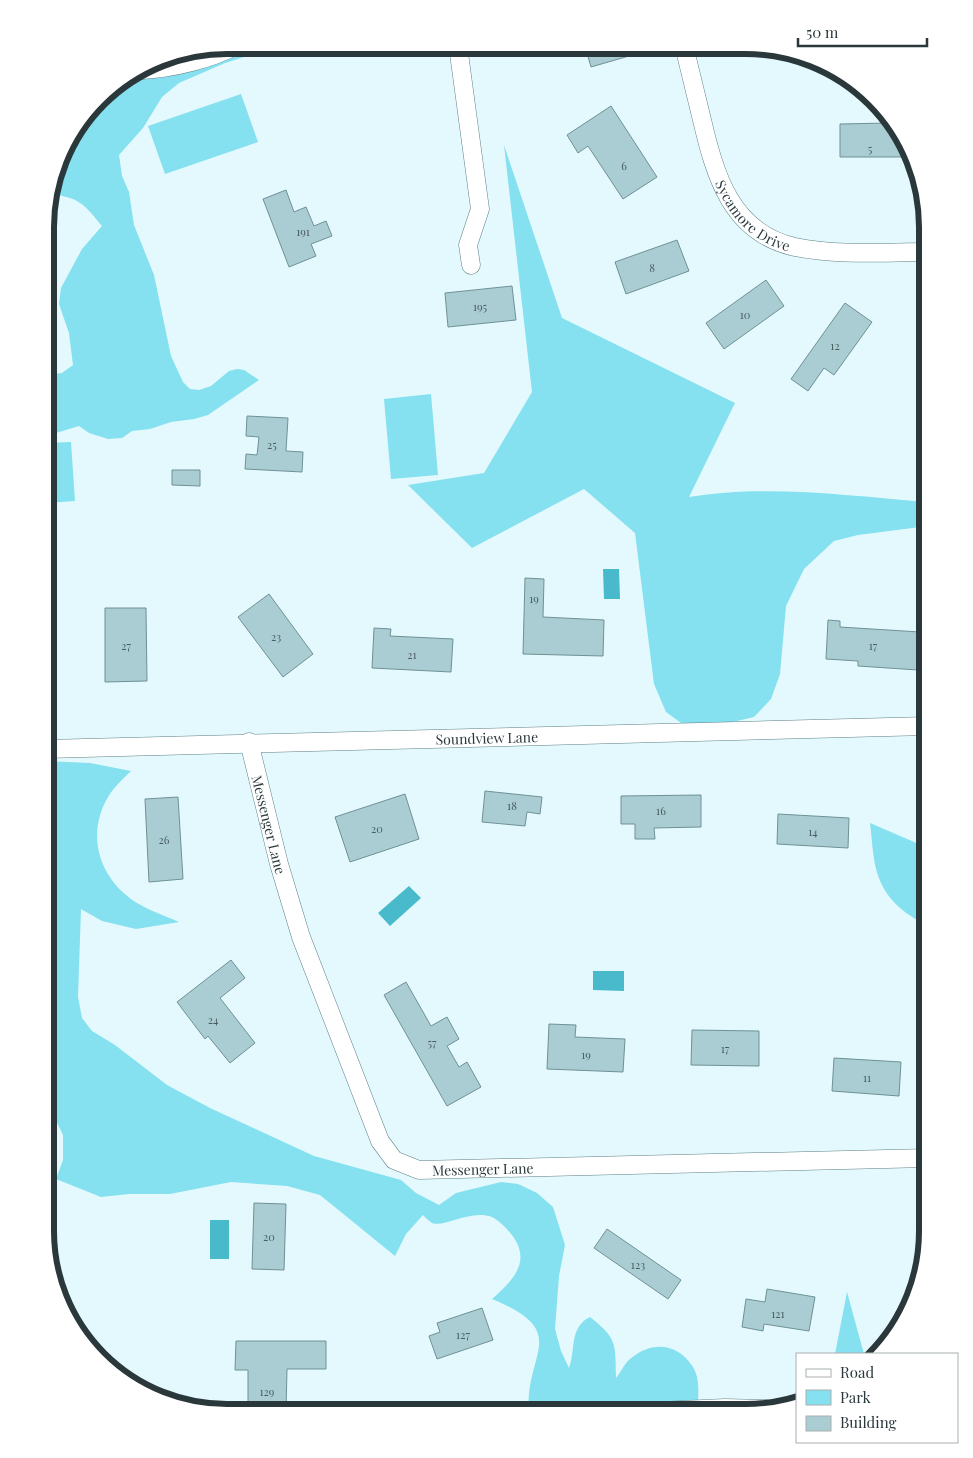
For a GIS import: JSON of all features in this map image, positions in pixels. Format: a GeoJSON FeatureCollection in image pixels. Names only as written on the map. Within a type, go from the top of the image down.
{"type":"FeatureCollection","features":[{"type":"Feature","properties":{"kind":"street"},"geometry":{"type":"LineString","coordinates":[[160,67],[185,64],[213,54]]}},
{"type":"Feature","properties":{"kind":"street"},"geometry":{"type":"LineString","coordinates":[[459,54],[480,209],[468,246],[471,265]]}},
{"type":"Feature","properties":{"kind":"street","name":"Sycamore Drive"},"geometry":{"type":"LineString","coordinates":[[686,54],[718,179],[728,200],[746,220],[764,234],[794,247],[839,253],[919,252]]}},
{"type":"Feature","properties":{"kind":"street","name":"Soundview Lane"},"geometry":{"type":"LineString","coordinates":[[54,749],[249,742],[919,726]]}},
{"type":"Feature","properties":{"kind":"street","name":"Messenger Lane"},"geometry":{"type":"LineString","coordinates":[[249,742],[279,864],[301,937],[380,1141],[394,1160],[419,1170],[919,1158]]}},
{"type":"Feature","properties":{"kind":"green space"},"geometry":{"type":"Polygon","coordinates":[[[216,54],[253,54],[225,63],[179,83],[162,97],[143,128],[119,155],[122,176],[129,192],[134,225],[154,275],[171,356],[183,382],[190,389],[199,390],[211,386],[229,371],[237,369],[244,370],[259,380],[208,415],[171,422],[150,429],[132,431],[122,438],[108,439],[89,433],[79,426],[54,434],[54,374],[62,373],[73,365],[69,333],[59,304],[61,288],[82,249],[102,226],[80,203],[68,197],[57,195],[57,193],[63,171],[77,140],[97,113],[116,95],[147,74],[161,67],[193,57],[216,54]]]}},
{"type":"Feature","properties":{"kind":"green space"},"geometry":{"type":"Polygon","coordinates":[[[241,94],[258,142],[165,174],[148,126],[241,94]]]}},
{"type":"Feature","properties":{"kind":"green space"},"geometry":{"type":"Polygon","coordinates":[[[504,145],[562,318],[735,403],[689,497],[718,493],[778,491],[919,501],[919,527],[858,535],[834,541],[804,569],[786,606],[780,674],[771,699],[754,717],[724,724],[681,723],[666,712],[654,684],[635,533],[584,489],[472,548],[408,485],[484,473],[532,392],[504,145]]]}},
{"type":"Feature","properties":{"kind":"green space"},"geometry":{"type":"Polygon","coordinates":[[[431,394],[438,475],[391,479],[384,399],[431,394]]]}},
{"type":"Feature","properties":{"kind":"green space"},"geometry":{"type":"Polygon","coordinates":[[[71,442],[75,501],[54,502],[54,443],[71,442]]]}},
{"type":"Feature","properties":{"kind":"green space"},"geometry":{"type":"Polygon","coordinates":[[[54,761],[90,763],[131,771],[110,793],[101,812],[97,842],[100,856],[106,870],[124,893],[142,906],[179,922],[136,929],[102,921],[81,909],[78,997],[82,1018],[92,1031],[115,1045],[167,1085],[210,1108],[314,1156],[401,1180],[416,1193],[439,1205],[456,1193],[501,1182],[518,1184],[537,1193],[553,1207],[565,1245],[559,1276],[555,1329],[561,1351],[569,1368],[576,1333],[583,1321],[590,1317],[606,1331],[613,1343],[616,1378],[628,1361],[638,1353],[655,1347],[672,1349],[687,1359],[696,1372],[697,1404],[529,1404],[532,1374],[539,1346],[538,1334],[531,1322],[517,1311],[492,1299],[513,1278],[520,1262],[520,1254],[518,1245],[512,1235],[501,1223],[492,1217],[475,1215],[437,1224],[432,1223],[423,1215],[406,1234],[395,1256],[320,1195],[287,1186],[231,1182],[170,1194],[129,1194],[101,1197],[56,1179],[63,1160],[63,1135],[54,1116],[54,761]]]}},
{"type":"Feature","properties":{"kind":"green space"},"geometry":{"type":"Polygon","coordinates":[[[870,823],[919,844],[919,922],[891,899],[879,879],[874,858],[870,823]]]}},
{"type":"Feature","properties":{"kind":"green space"},"geometry":{"type":"Polygon","coordinates":[[[847,1292],[864,1353],[835,1353],[847,1292]]]}},
{"type":"Feature","properties":{"kind":"shaded area"},"geometry":{"type":"Polygon","coordinates":[[[603,569],[619,569],[620,599],[604,599],[603,569]]]}},
{"type":"Feature","properties":{"kind":"shaded area"},"geometry":{"type":"Polygon","coordinates":[[[409,886],[421,898],[390,926],[378,913],[409,886]]]}},
{"type":"Feature","properties":{"kind":"shaded area"},"geometry":{"type":"Polygon","coordinates":[[[593,971],[624,971],[624,991],[593,990],[593,971]]]}},
{"type":"Feature","properties":{"kind":"shaded area"},"geometry":{"type":"Polygon","coordinates":[[[210,1220],[229,1220],[229,1259],[210,1259],[210,1220]]]}},
{"type":"Feature","properties":{"kind":"building"},"geometry":{"type":"Polygon","coordinates":[[[587,54],[628,54],[629,56],[591,67],[587,54]]]}},
{"type":"Feature","properties":{"kind":"building"},"geometry":{"type":"Polygon","coordinates":[[[611,106],[657,177],[623,199],[588,146],[578,153],[567,135],[611,106]]]}},
{"type":"Feature","properties":{"kind":"building"},"geometry":{"type":"Polygon","coordinates":[[[884,123],[896,140],[901,150],[901,157],[840,157],[840,124],[884,123]]]}},
{"type":"Feature","properties":{"kind":"building"},"geometry":{"type":"Polygon","coordinates":[[[286,190],[294,212],[306,207],[314,226],[326,221],[332,236],[311,244],[316,256],[289,267],[263,199],[286,190]]]}},
{"type":"Feature","properties":{"kind":"building"},"geometry":{"type":"Polygon","coordinates":[[[677,240],[689,271],[626,294],[615,262],[677,240]]]}},
{"type":"Feature","properties":{"kind":"building"},"geometry":{"type":"Polygon","coordinates":[[[766,280],[784,306],[724,349],[706,323],[766,280]]]}},
{"type":"Feature","properties":{"kind":"building"},"geometry":{"type":"Polygon","coordinates":[[[512,286],[516,320],[448,327],[445,293],[512,286]]]}},
{"type":"Feature","properties":{"kind":"building"},"geometry":{"type":"Polygon","coordinates":[[[845,303],[872,322],[834,375],[824,368],[808,391],[791,379],[845,303]]]}},
{"type":"Feature","properties":{"kind":"building"},"geometry":{"type":"Polygon","coordinates":[[[247,416],[288,418],[286,451],[303,452],[302,472],[245,469],[246,454],[257,455],[259,437],[246,436],[247,416]]]}},
{"type":"Feature","properties":{"kind":"building"},"geometry":{"type":"Polygon","coordinates":[[[172,470],[200,470],[200,486],[172,485],[172,470]]]}},
{"type":"Feature","properties":{"kind":"building"},"geometry":{"type":"Polygon","coordinates":[[[525,578],[544,579],[543,617],[604,620],[603,656],[523,654],[525,578]]]}},
{"type":"Feature","properties":{"kind":"building"},"geometry":{"type":"Polygon","coordinates":[[[269,594],[313,654],[283,677],[238,617],[269,594]]]}},
{"type":"Feature","properties":{"kind":"building"},"geometry":{"type":"Polygon","coordinates":[[[105,608],[146,608],[147,681],[105,682],[105,608]]]}},
{"type":"Feature","properties":{"kind":"building"},"geometry":{"type":"Polygon","coordinates":[[[828,620],[840,621],[840,627],[919,632],[918,670],[858,666],[858,661],[826,659],[828,620]]]}},
{"type":"Feature","properties":{"kind":"building"},"geometry":{"type":"Polygon","coordinates":[[[374,628],[391,629],[390,636],[453,639],[451,672],[372,668],[374,628]]]}},
{"type":"Feature","properties":{"kind":"building"},"geometry":{"type":"Polygon","coordinates":[[[485,791],[542,797],[540,814],[527,812],[525,826],[482,822],[485,791]]]}},
{"type":"Feature","properties":{"kind":"building"},"geometry":{"type":"Polygon","coordinates":[[[405,794],[419,839],[350,862],[335,817],[405,794]]]}},
{"type":"Feature","properties":{"kind":"building"},"geometry":{"type":"Polygon","coordinates":[[[701,795],[701,827],[654,828],[655,839],[635,839],[635,824],[621,824],[621,796],[701,795]]]}},
{"type":"Feature","properties":{"kind":"building"},"geometry":{"type":"Polygon","coordinates":[[[178,797],[183,879],[149,882],[145,799],[178,797]]]}},
{"type":"Feature","properties":{"kind":"building"},"geometry":{"type":"Polygon","coordinates":[[[778,814],[849,818],[848,848],[777,844],[778,814]]]}},
{"type":"Feature","properties":{"kind":"building"},"geometry":{"type":"Polygon","coordinates":[[[231,960],[245,978],[220,998],[255,1043],[230,1063],[208,1036],[205,1039],[177,1002],[231,960]]]}},
{"type":"Feature","properties":{"kind":"building"},"geometry":{"type":"Polygon","coordinates":[[[406,982],[431,1026],[447,1017],[459,1039],[447,1046],[459,1067],[467,1062],[481,1087],[447,1106],[384,995],[406,982]]]}},
{"type":"Feature","properties":{"kind":"building"},"geometry":{"type":"Polygon","coordinates":[[[549,1024],[576,1025],[575,1037],[625,1039],[623,1072],[547,1069],[549,1024]]]}},
{"type":"Feature","properties":{"kind":"building"},"geometry":{"type":"Polygon","coordinates":[[[692,1030],[759,1031],[759,1066],[691,1065],[692,1030]]]}},
{"type":"Feature","properties":{"kind":"building"},"geometry":{"type":"Polygon","coordinates":[[[834,1058],[901,1062],[899,1096],[832,1091],[834,1058]]]}},
{"type":"Feature","properties":{"kind":"building"},"geometry":{"type":"Polygon","coordinates":[[[254,1203],[286,1204],[284,1270],[252,1269],[254,1203]]]}},
{"type":"Feature","properties":{"kind":"building"},"geometry":{"type":"Polygon","coordinates":[[[607,1229],[681,1280],[668,1299],[594,1248],[607,1229]]]}},
{"type":"Feature","properties":{"kind":"building"},"geometry":{"type":"Polygon","coordinates":[[[767,1289],[815,1297],[809,1331],[764,1324],[763,1331],[742,1327],[746,1299],[765,1302],[767,1289]]]}},
{"type":"Feature","properties":{"kind":"building"},"geometry":{"type":"Polygon","coordinates":[[[482,1308],[493,1340],[437,1359],[429,1336],[440,1332],[437,1323],[482,1308]]]}},
{"type":"Feature","properties":{"kind":"building"},"geometry":{"type":"Polygon","coordinates":[[[236,1341],[326,1341],[326,1369],[287,1369],[286,1404],[248,1404],[248,1370],[235,1370],[236,1341]]]}}]}
